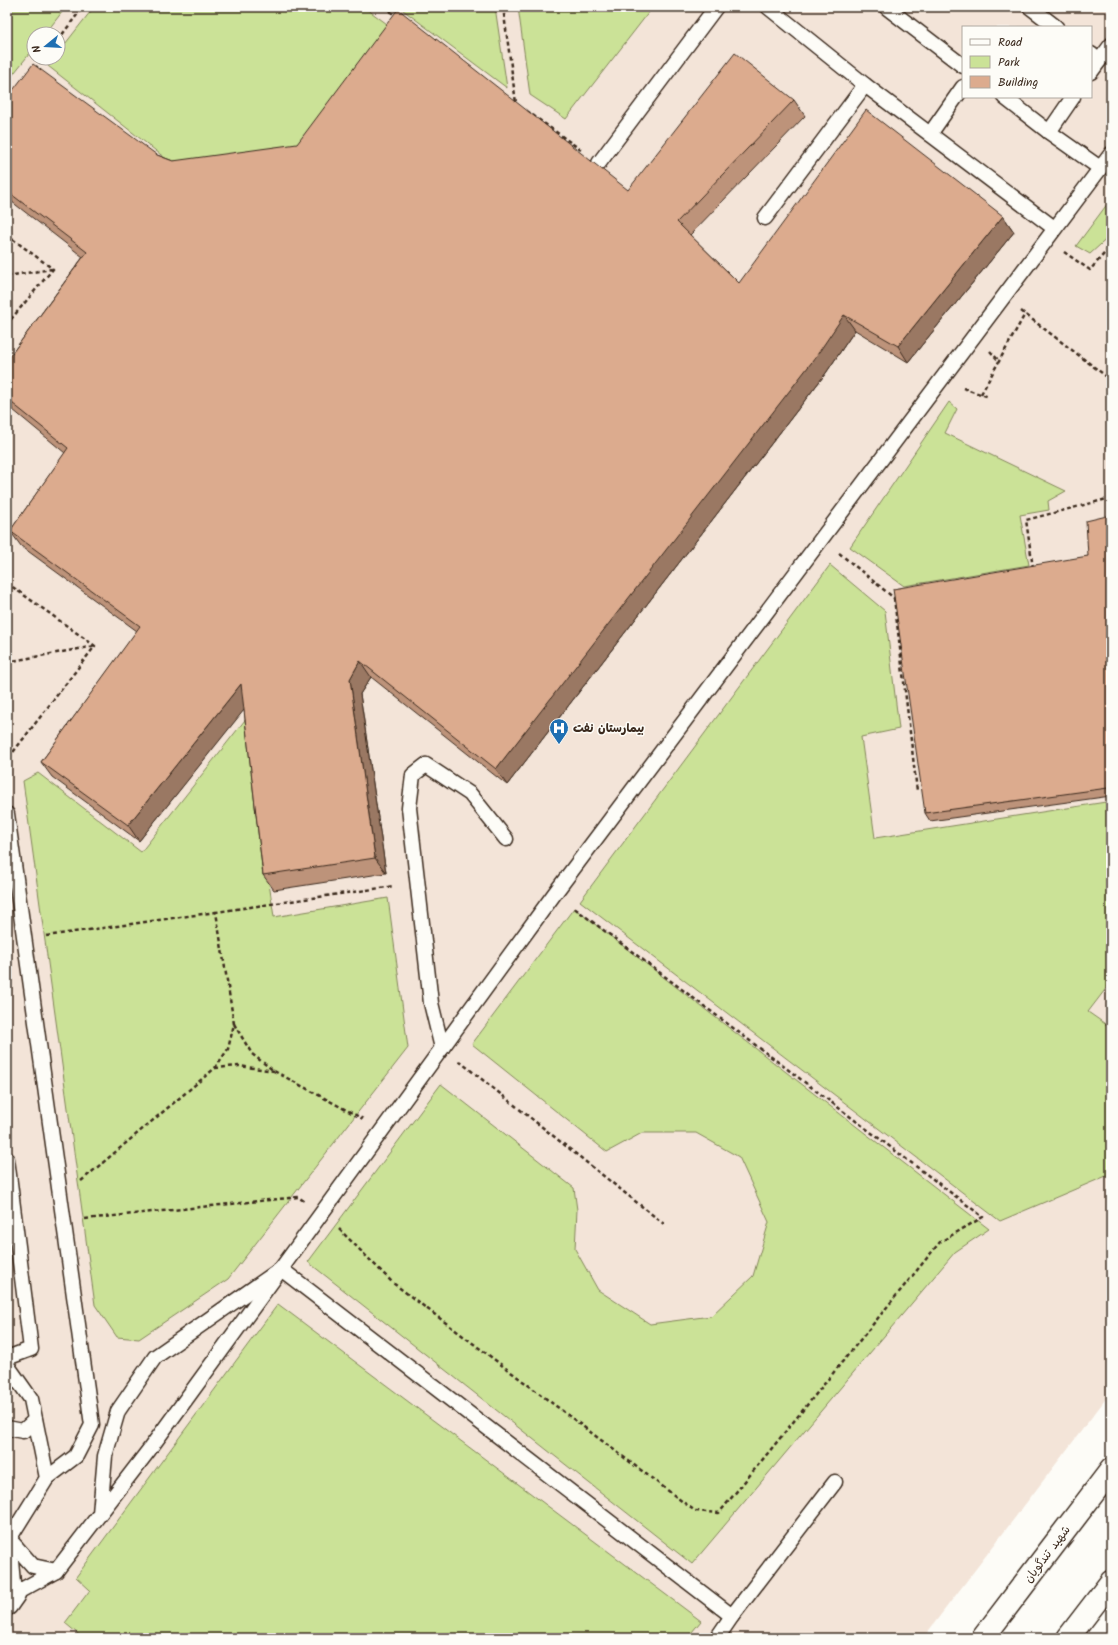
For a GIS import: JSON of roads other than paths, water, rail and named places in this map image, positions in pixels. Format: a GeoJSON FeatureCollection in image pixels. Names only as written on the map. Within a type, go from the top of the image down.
{"type":"FeatureCollection","features":[{"type":"Feature","properties":{"kind":"main road","name":"شهید تندگویان"},"geometry":{"type":"LineString","coordinates":[[983,1638],[1111,1470]]}},
{"type":"Feature","properties":{"kind":"main road"},"geometry":{"type":"LineString","coordinates":[[1068,1638],[1111,1582]]}},
{"type":"Feature","properties":{"kind":"lane"},"geometry":{"type":"LineString","coordinates":[[599,163],[716,7]]}},
{"type":"Feature","properties":{"kind":"lane"},"geometry":{"type":"LineString","coordinates":[[768,7],[865,85],[1054,228]]}},
{"type":"Feature","properties":{"kind":"lane"},"geometry":{"type":"LineString","coordinates":[[886,7],[962,65]]}},
{"type":"Feature","properties":{"kind":"lane"},"geometry":{"type":"LineString","coordinates":[[1030,7],[1055,26]]}},
{"type":"Feature","properties":{"kind":"lane"},"geometry":{"type":"LineString","coordinates":[[1094,62],[1111,45]]}},
{"type":"Feature","properties":{"kind":"lane"},"geometry":{"type":"LineString","coordinates":[[765,218],[865,85]]}},
{"type":"Feature","properties":{"kind":"lane"},"geometry":{"type":"LineString","coordinates":[[930,134],[962,88]]}},
{"type":"Feature","properties":{"kind":"lane"},"geometry":{"type":"LineString","coordinates":[[1005,98],[1049,132],[1100,168]]}},
{"type":"Feature","properties":{"kind":"lane"},"geometry":{"type":"LineString","coordinates":[[1049,132],[1073,98]]}},
{"type":"Feature","properties":{"kind":"lane"},"geometry":{"type":"LineString","coordinates":[[7,814],[92,1425],[76,1456],[47,1478],[9,1539],[11,1599],[56,1571],[149,1450],[555,893],[1002,296],[1111,154]]}},
{"type":"Feature","properties":{"kind":"lane"},"geometry":{"type":"LineString","coordinates":[[442,1048],[432,1003],[409,808],[413,774],[426,765],[470,794],[506,839]]}},
{"type":"Feature","properties":{"kind":"lane"},"geometry":{"type":"LineString","coordinates":[[7,1159],[31,1349],[7,1358]]}},
{"type":"Feature","properties":{"kind":"lane"},"geometry":{"type":"LineString","coordinates":[[100,1514],[105,1456],[118,1411],[155,1357],[281,1269]]}},
{"type":"Feature","properties":{"kind":"lane"},"geometry":{"type":"LineString","coordinates":[[281,1269],[732,1616]]}},
{"type":"Feature","properties":{"kind":"lane"},"geometry":{"type":"LineString","coordinates":[[7,1364],[31,1399],[47,1478]]}},
{"type":"Feature","properties":{"kind":"lane"},"geometry":{"type":"LineString","coordinates":[[7,1428],[23,1431],[35,1420]]}},
{"type":"Feature","properties":{"kind":"lane"},"geometry":{"type":"LineString","coordinates":[[717,1638],[732,1616],[835,1482]]}},
{"type":"Feature","properties":{"kind":"lane"},"geometry":{"type":"LineString","coordinates":[[9,1539],[33,1566],[56,1571]]}},
{"type":"Feature","properties":{"kind":"place","name":"بیمارستان نفت"},"geometry":{"type":"Point","coordinates":[559,745]}}]}
